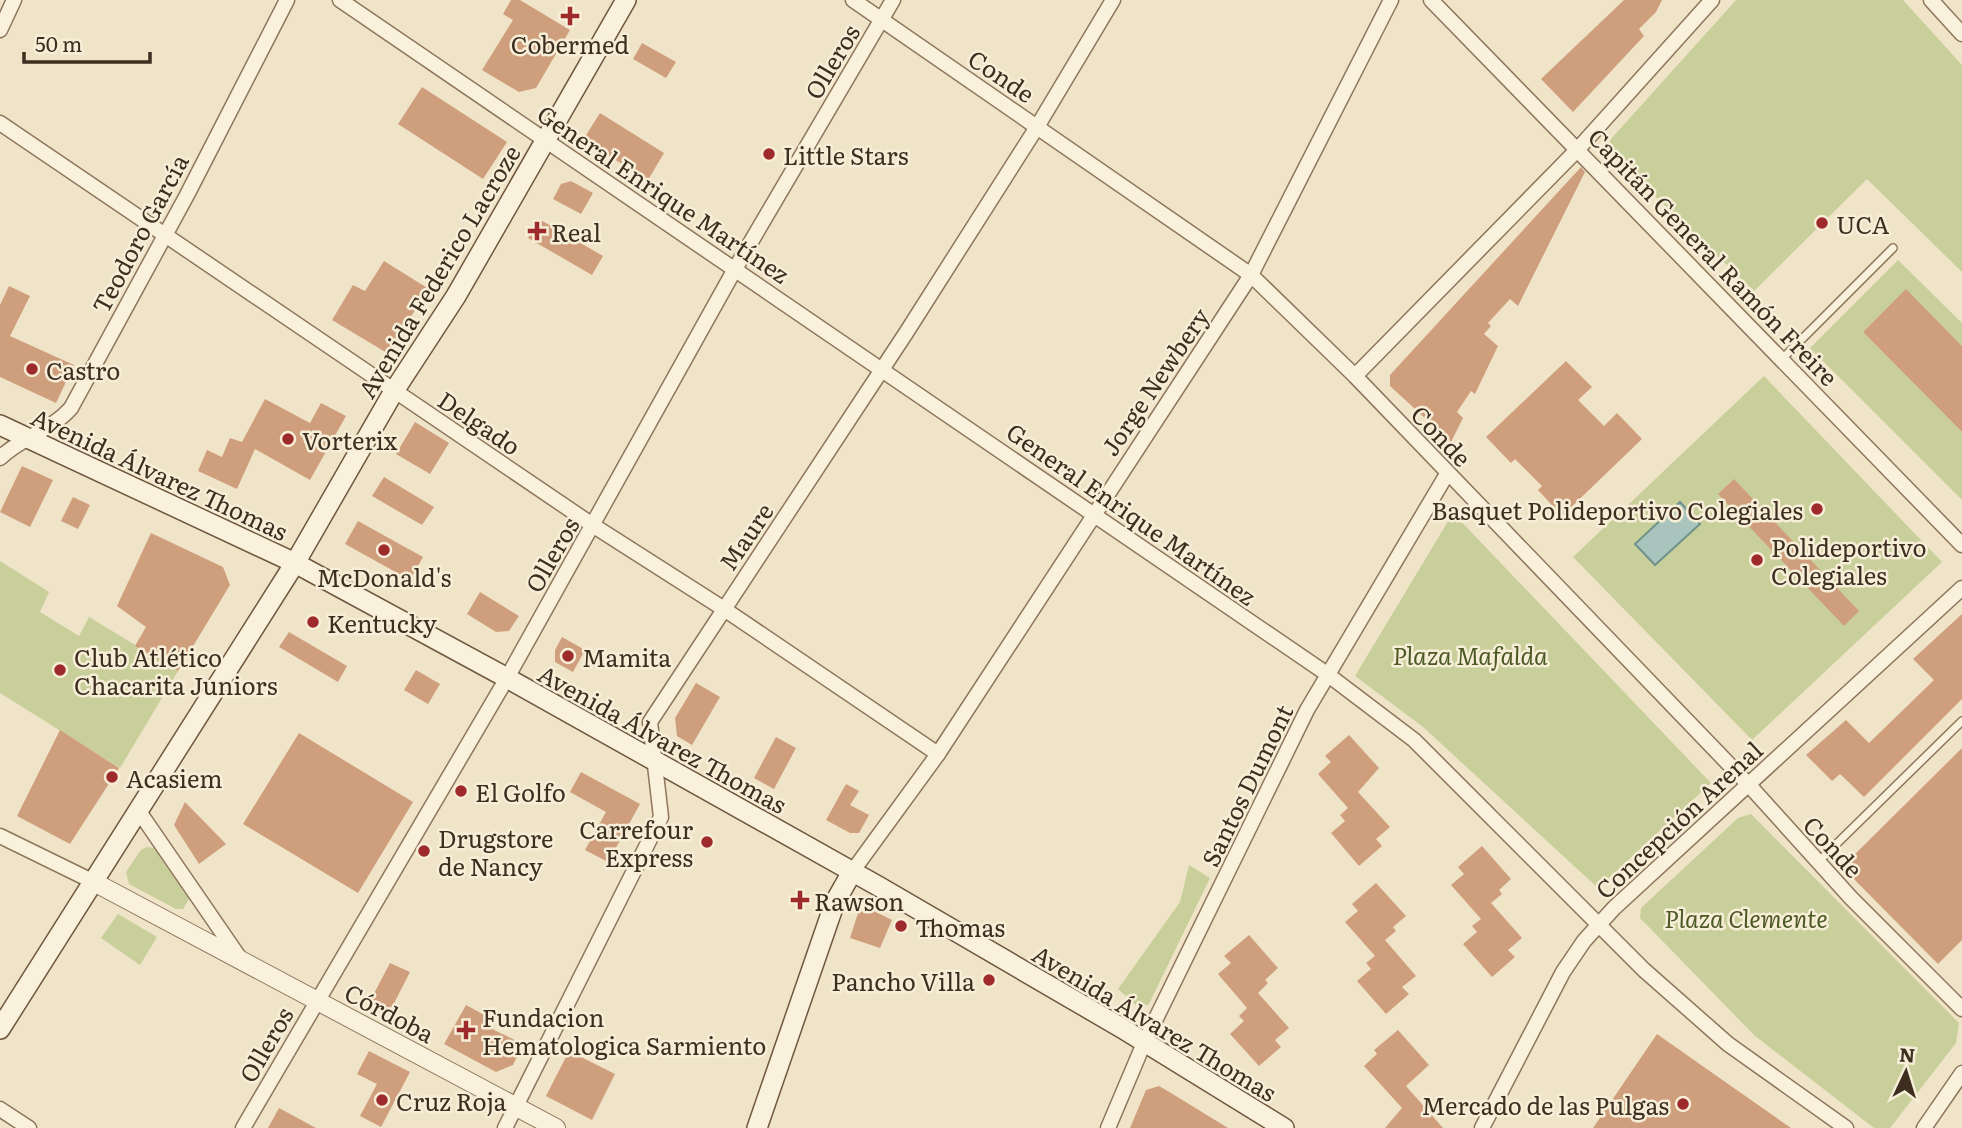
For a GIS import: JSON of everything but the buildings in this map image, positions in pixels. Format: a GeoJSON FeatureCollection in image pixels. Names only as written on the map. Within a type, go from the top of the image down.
{"type":"FeatureCollection","features":[{"type":"Feature","properties":{"kind":"main road","name":"Avenida Federico Lacroze"},"geometry":{"type":"LineString","coordinates":[[0,1029],[295,563],[394,391],[456,296],[626,0]]}},
{"type":"Feature","properties":{"kind":"main road","name":"Avenida Álvarez Thomas"},"geometry":{"type":"LineString","coordinates":[[0,425],[295,563],[507,678],[852,872],[1284,1128]]}},
{"type":"Feature","properties":{"kind":"main road"},"geometry":{"type":"LineString","coordinates":[[757,1128],[835,902],[852,872]]}},
{"type":"Feature","properties":{"kind":"street"},"geometry":{"type":"LineString","coordinates":[[0,30],[14,0]]}},
{"type":"Feature","properties":{"kind":"street","name":"Teodoro García"},"geometry":{"type":"LineString","coordinates":[[0,458],[27,438],[58,423],[71,408],[287,0]]}},
{"type":"Feature","properties":{"kind":"street","name":"General Enrique Martínez"},"geometry":{"type":"LineString","coordinates":[[340,0],[1327,674],[1414,740],[1644,970],[1728,1044],[1846,1128]]}},
{"type":"Feature","properties":{"kind":"street","name":"Conde"},"geometry":{"type":"LineString","coordinates":[[853,0],[1251,275],[1355,376],[1748,784],[1818,862],[1959,1001]]}},
{"type":"Feature","properties":{"kind":"street","name":"Olleros"},"geometry":{"type":"LineString","coordinates":[[243,1128],[507,678],[735,269],[893,0]]}},
{"type":"Feature","properties":{"kind":"street","name":"Maure"},"geometry":{"type":"LineString","coordinates":[[506,1128],[661,817],[650,722],[1037,127],[1113,0]]}},
{"type":"Feature","properties":{"kind":"street","name":"Jorge Newbery"},"geometry":{"type":"LineString","coordinates":[[852,872],[938,754],[1251,275],[1391,0]]}},
{"type":"Feature","properties":{"kind":"street","name":"Capitán General Ramón Freire"},"geometry":{"type":"LineString","coordinates":[[1431,0],[1783,358],[1962,545]]}},
{"type":"Feature","properties":{"kind":"street"},"geometry":{"type":"LineString","coordinates":[[1355,376],[1578,149],[1712,0]]}},
{"type":"Feature","properties":{"kind":"street"},"geometry":{"type":"LineString","coordinates":[[1931,0],[1962,34]]}},
{"type":"Feature","properties":{"kind":"street","name":"Delgado"},"geometry":{"type":"LineString","coordinates":[[0,123],[594,526],[724,609],[938,754]]}},
{"type":"Feature","properties":{"kind":"street","name":"Santos Dumont"},"geometry":{"type":"LineString","coordinates":[[1108,1128],[1144,1043],[1327,674],[1447,474]]}},
{"type":"Feature","properties":{"kind":"street","name":"Concepción Arenal"},"geometry":{"type":"LineString","coordinates":[[1482,1128],[1563,972],[1599,924],[1962,588]]}},
{"type":"Feature","properties":{"kind":"street","name":"Córdoba"},"geometry":{"type":"LineString","coordinates":[[138,810],[239,957]]}},
{"type":"Feature","properties":{"kind":"street"},"geometry":{"type":"LineString","coordinates":[[0,836],[92,881]]}},
{"type":"Feature","properties":{"kind":"street","name":"Córdoba"},"geometry":{"type":"LineString","coordinates":[[92,881],[556,1128]]}},
{"type":"Feature","properties":{"kind":"street"},"geometry":{"type":"LineString","coordinates":[[1924,1128],[1962,1073]]}},
{"type":"Feature","properties":{"kind":"street"},"geometry":{"type":"LineString","coordinates":[[0,1109],[29,1128]]}},
{"type":"Feature","properties":{"kind":"lane"},"geometry":{"type":"LineString","coordinates":[[1783,358],[1893,247]]}},
{"type":"Feature","properties":{"kind":"lane"},"geometry":{"type":"LineString","coordinates":[[1818,862],[1962,721]]}},
{"type":"Feature","properties":{"kind":"green space","name":"UCA"},"geometry":{"type":"Polygon","coordinates":[[[1736,0],[1903,0],[1962,65],[1962,272],[1867,179],[1754,291],[1611,154],[1610,140],[1736,0]]]}},
{"type":"Feature","properties":{"kind":"green space"},"geometry":{"type":"Polygon","coordinates":[[[1898,260],[1962,323],[1962,346],[1906,290],[1863,332],[1962,432],[1962,500],[1810,348],[1898,260]]]}},
{"type":"Feature","properties":{"kind":"green space","name":"Polideportivo Colegiales"},"geometry":{"type":"Polygon","coordinates":[[[1764,376],[1942,562],[1752,740],[1573,557],[1764,376]]]}},
{"type":"Feature","properties":{"kind":"green space","name":"Plaza Mafalda"},"geometry":{"type":"Polygon","coordinates":[[[1453,513],[1711,783],[1598,888],[1423,727],[1355,676],[1453,513]]]}},
{"type":"Feature","properties":{"kind":"green space","name":"Club Atlético Chacarita Juniors"},"geometry":{"type":"Polygon","coordinates":[[[0,561],[49,592],[40,612],[79,636],[89,617],[178,671],[120,768],[0,693],[0,561]]]}},
{"type":"Feature","properties":{"kind":"green space","name":"Plaza Clemente"},"geometry":{"type":"Polygon","coordinates":[[[1751,814],[1959,1023],[1956,1043],[1890,1128],[1874,1128],[1755,1036],[1640,918],[1641,908],[1738,818],[1751,814]]]}},
{"type":"Feature","properties":{"kind":"green space"},"geometry":{"type":"Polygon","coordinates":[[[154,848],[189,899],[183,909],[176,909],[129,884],[126,872],[141,850],[154,848]]]}},
{"type":"Feature","properties":{"kind":"green space"},"geometry":{"type":"Polygon","coordinates":[[[1189,865],[1210,878],[1149,1004],[1139,1008],[1118,989],[1180,902],[1189,865]]]}},
{"type":"Feature","properties":{"kind":"green space"},"geometry":{"type":"Polygon","coordinates":[[[118,914],[157,937],[140,965],[101,938],[118,914]]]}},
{"type":"Feature","properties":{"kind":"water"},"geometry":{"type":"Polygon","coordinates":[[[1680,502],[1700,524],[1655,565],[1635,544],[1680,502]]]}},
{"type":"Feature","properties":{"kind":"place","name":"Cobermed"},"geometry":{"type":"Point","coordinates":[570,16]}},
{"type":"Feature","properties":{"kind":"place","name":"Little Stars"},"geometry":{"type":"Point","coordinates":[769,154]}},
{"type":"Feature","properties":{"kind":"place","name":"UCA"},"geometry":{"type":"Point","coordinates":[1822,223]}},
{"type":"Feature","properties":{"kind":"place","name":"Real"},"geometry":{"type":"Point","coordinates":[537,231]}},
{"type":"Feature","properties":{"kind":"place","name":"Castro"},"geometry":{"type":"Point","coordinates":[32,369]}},
{"type":"Feature","properties":{"kind":"place","name":"Vorterix"},"geometry":{"type":"Point","coordinates":[288,439]}},
{"type":"Feature","properties":{"kind":"place","name":"Basquet Polideportivo Colegiales"},"geometry":{"type":"Point","coordinates":[1817,509]}},
{"type":"Feature","properties":{"kind":"place","name":"McDonald's"},"geometry":{"type":"Point","coordinates":[384,550]}},
{"type":"Feature","properties":{"kind":"place","name":"Polideportivo Colegiales"},"geometry":{"type":"Point","coordinates":[1757,560]}},
{"type":"Feature","properties":{"kind":"place","name":"Kentucky"},"geometry":{"type":"Point","coordinates":[313,622]}},
{"type":"Feature","properties":{"kind":"place","name":"Mamita"},"geometry":{"type":"Point","coordinates":[568,656]}},
{"type":"Feature","properties":{"kind":"place","name":"Club Atlético Chacarita Juniors"},"geometry":{"type":"Point","coordinates":[60,670]}},
{"type":"Feature","properties":{"kind":"place","name":"Acasiem"},"geometry":{"type":"Point","coordinates":[112,777]}},
{"type":"Feature","properties":{"kind":"place","name":"El Golfo"},"geometry":{"type":"Point","coordinates":[461,791]}},
{"type":"Feature","properties":{"kind":"place","name":"Carrefour Express"},"geometry":{"type":"Point","coordinates":[707,842]}},
{"type":"Feature","properties":{"kind":"place","name":"Drugstore de Nancy"},"geometry":{"type":"Point","coordinates":[424,851]}},
{"type":"Feature","properties":{"kind":"place","name":"Rawson"},"geometry":{"type":"Point","coordinates":[800,900]}},
{"type":"Feature","properties":{"kind":"place","name":"Thomas"},"geometry":{"type":"Point","coordinates":[901,926]}},
{"type":"Feature","properties":{"kind":"place","name":"Pancho Villa"},"geometry":{"type":"Point","coordinates":[989,980]}},
{"type":"Feature","properties":{"kind":"place","name":"Fundacion Hematologica Sarmiento"},"geometry":{"type":"Point","coordinates":[466,1030]}},
{"type":"Feature","properties":{"kind":"place","name":"Cruz Roja"},"geometry":{"type":"Point","coordinates":[382,1100]}},
{"type":"Feature","properties":{"kind":"place","name":"Mercado de las Pulgas"},"geometry":{"type":"Point","coordinates":[1683,1104]}}]}
